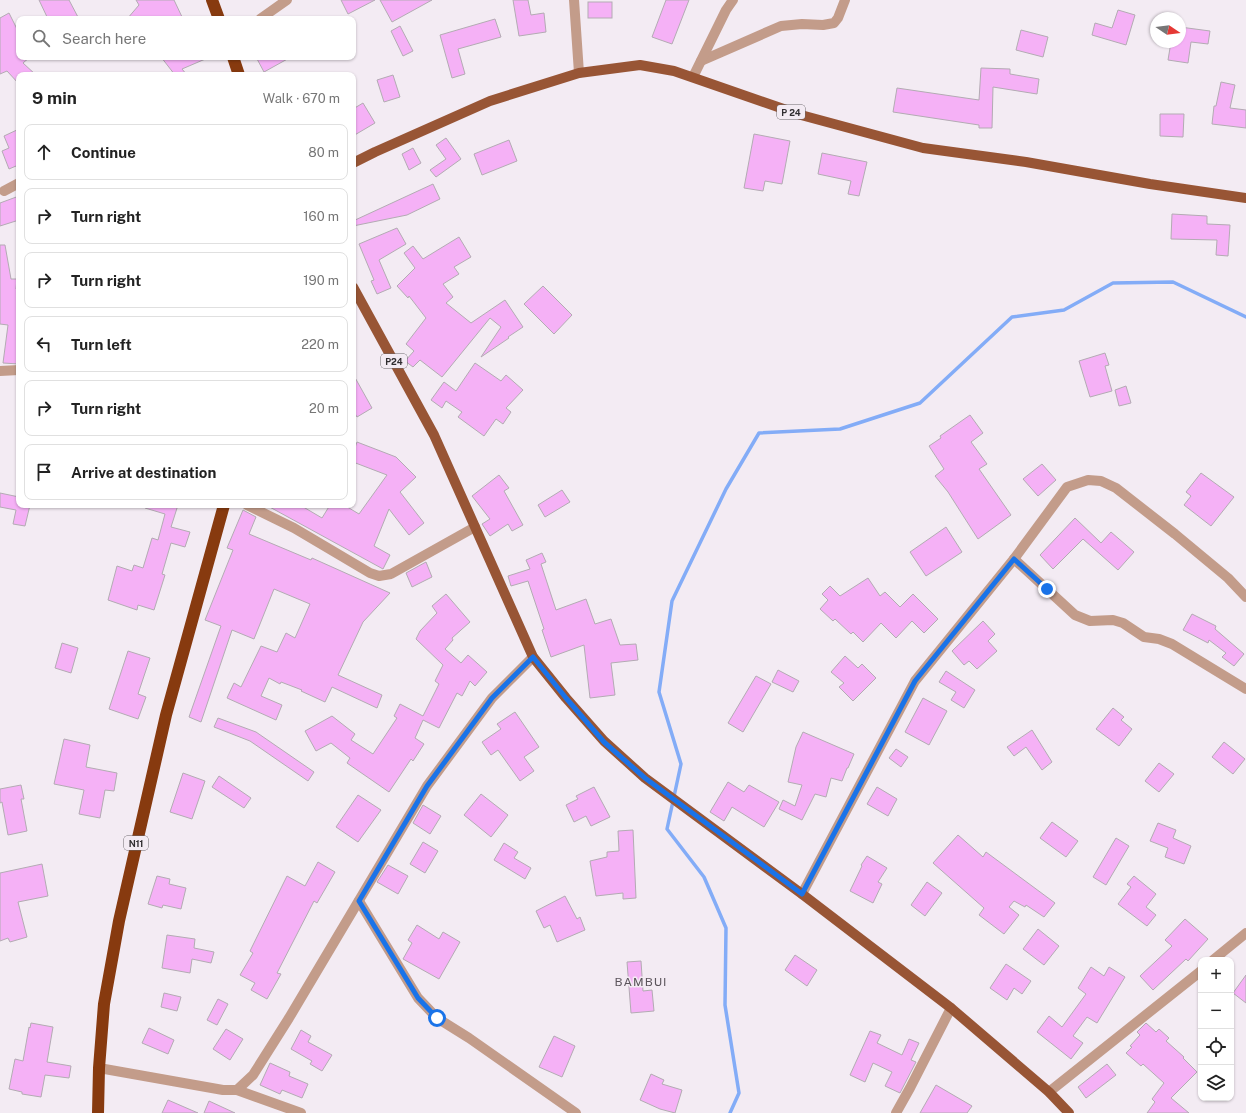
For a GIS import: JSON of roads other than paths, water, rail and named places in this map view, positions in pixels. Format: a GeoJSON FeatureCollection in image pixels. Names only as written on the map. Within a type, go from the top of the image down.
{"type":"FeatureCollection","features":[{"type":"Feature","properties":{"kind":"highway"},"geometry":{"type":"LineString","coordinates":[[212,0],[218,16]]}},
{"type":"Feature","properties":{"kind":"highway"},"geometry":{"type":"LineString","coordinates":[[234,60],[238,72]]}},
{"type":"Feature","properties":{"kind":"highway","name":"N11"},"geometry":{"type":"LineString","coordinates":[[98,1113],[99,1068],[104,1004],[119,921],[166,715],[223,508]]}},
{"type":"Feature","properties":{"kind":"main road","name":"P 24"},"geometry":{"type":"LineString","coordinates":[[356,162],[490,101],[579,73],[640,65],[674,71],[801,115],[923,148],[1026,162],[1150,184],[1246,198]]}},
{"type":"Feature","properties":{"kind":"main road","name":"P24"},"geometry":{"type":"LineString","coordinates":[[356,292],[434,435],[533,657],[604,742],[645,778],[802,894],[951,1008],[1049,1092],[1068,1113]]}},
{"type":"Feature","properties":{"kind":"street"},"geometry":{"type":"LineString","coordinates":[[264,16],[287,0]]}},
{"type":"Feature","properties":{"kind":"street"},"geometry":{"type":"LineString","coordinates":[[574,0],[579,73]]}},
{"type":"Feature","properties":{"kind":"street"},"geometry":{"type":"LineString","coordinates":[[693,77],[726,10],[733,0]]}},
{"type":"Feature","properties":{"kind":"street"},"geometry":{"type":"LineString","coordinates":[[701,61],[781,26],[802,24],[823,25],[834,23],[838,18],[845,0]]}},
{"type":"Feature","properties":{"kind":"street"},"geometry":{"type":"LineString","coordinates":[[4,191],[16,185]]}},
{"type":"Feature","properties":{"kind":"street"},"geometry":{"type":"LineString","coordinates":[[0,371],[16,370]]}},
{"type":"Feature","properties":{"kind":"street"},"geometry":{"type":"LineString","coordinates":[[802,894],[915,681],[1014,559],[1067,487],[1088,480],[1101,481],[1116,488],[1228,578],[1246,596]]}},
{"type":"Feature","properties":{"kind":"street"},"geometry":{"type":"LineString","coordinates":[[254,508],[294,528],[370,573],[379,576],[391,574],[476,527]]}},
{"type":"Feature","properties":{"kind":"street"},"geometry":{"type":"LineString","coordinates":[[1014,559],[1075,615],[1090,621],[1113,620],[1123,623],[1144,637],[1159,639],[1172,644],[1246,689]]}},
{"type":"Feature","properties":{"kind":"street"},"geometry":{"type":"LineString","coordinates":[[237,1090],[253,1075],[289,1018],[427,786],[492,698],[533,657]]}},
{"type":"Feature","properties":{"kind":"street"},"geometry":{"type":"LineString","coordinates":[[359,901],[418,998],[437,1018],[469,1038],[576,1113]]}},
{"type":"Feature","properties":{"kind":"street"},"geometry":{"type":"LineString","coordinates":[[1217,957],[1246,933]]}},
{"type":"Feature","properties":{"kind":"street"},"geometry":{"type":"LineString","coordinates":[[1049,1092],[1198,973]]}},
{"type":"Feature","properties":{"kind":"street"},"geometry":{"type":"LineString","coordinates":[[896,1113],[951,1008]]}},
{"type":"Feature","properties":{"kind":"street"},"geometry":{"type":"LineString","coordinates":[[99,1068],[223,1090],[237,1090],[301,1113]]}},
{"type":"Feature","properties":{"kind":"waterway"},"geometry":{"type":"LineString","coordinates":[[730,1113],[739,1093],[725,1005],[726,928],[704,877],[667,829],[681,764],[659,692],[672,601],[726,489],[759,433],[840,429],[920,403],[1012,317],[1064,310],[1113,283],[1173,282],[1246,317]]}},
{"type":"Feature","properties":{"kind":"district","name":"BAMBUI"},"geometry":{"type":"Point","coordinates":[641,982]}}]}
